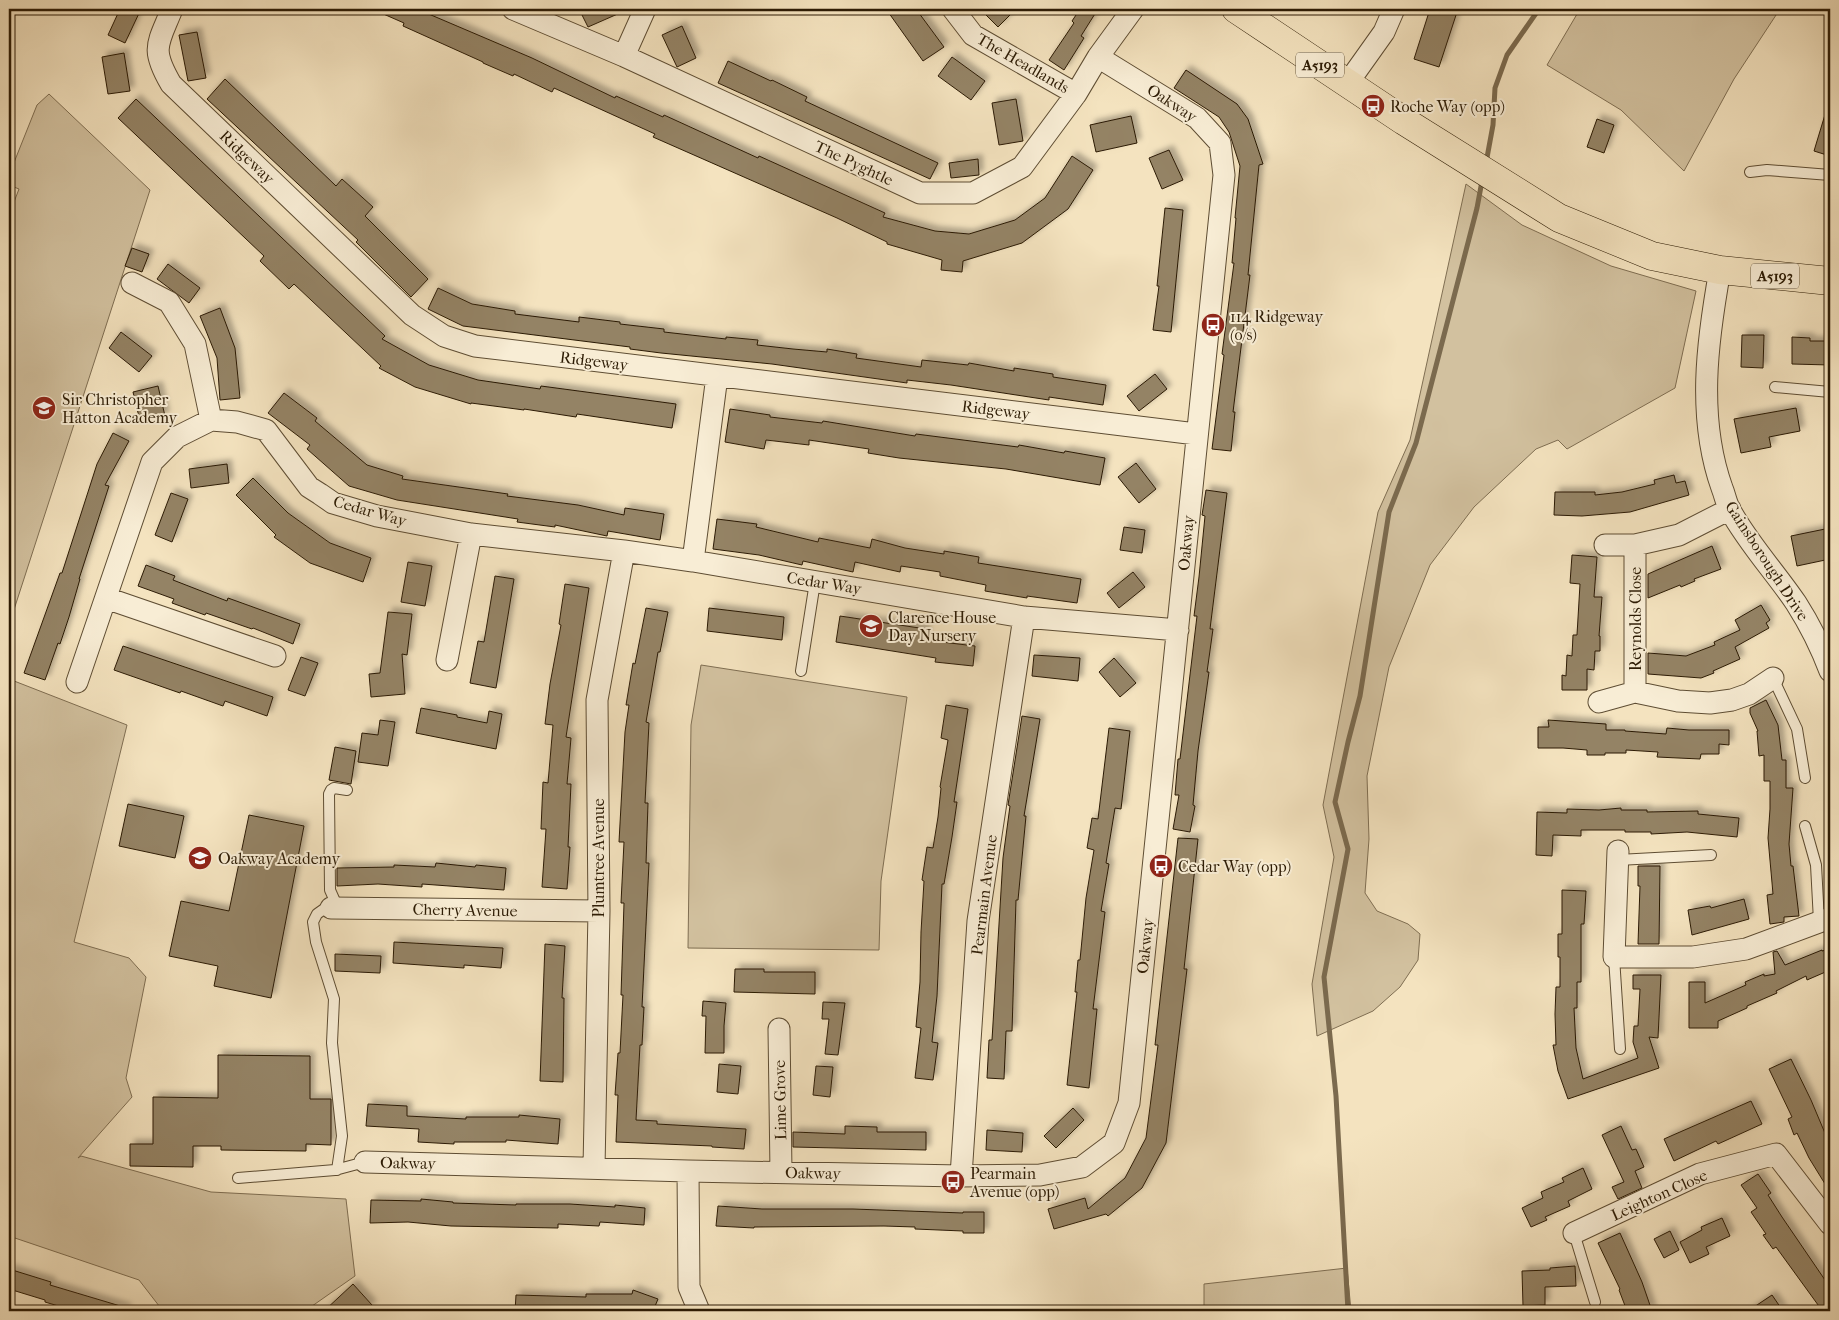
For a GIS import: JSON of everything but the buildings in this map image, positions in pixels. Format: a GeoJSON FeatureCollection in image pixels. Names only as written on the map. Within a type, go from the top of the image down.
{"type":"FeatureCollection","features":[{"type":"Feature","properties":{"kind":"main road","name":"A5193"},"geometry":{"type":"LineString","coordinates":[[1236,9],[1404,121],[1559,218],[1652,256],[1720,270],[1830,281]]}},
{"type":"Feature","properties":{"kind":"street","name":"Ridgeway"},"geometry":{"type":"LineString","coordinates":[[172,9],[157,45],[160,64],[171,84],[412,315],[444,336],[475,346],[1196,434]]}},
{"type":"Feature","properties":{"kind":"street","name":"The Pyghtle"},"geometry":{"type":"LineString","coordinates":[[513,9],[624,56],[920,193],[973,193],[1022,167],[1076,94],[1098,57],[1133,9]]}},
{"type":"Feature","properties":{"kind":"street"},"geometry":{"type":"LineString","coordinates":[[624,56],[645,9]]}},
{"type":"Feature","properties":{"kind":"street","name":"The Headlands"},"geometry":{"type":"LineString","coordinates":[[953,9],[973,35],[1076,94]]}},
{"type":"Feature","properties":{"kind":"street"},"geometry":{"type":"LineString","coordinates":[[1347,84],[1384,32],[1394,9]]}},
{"type":"Feature","properties":{"kind":"street","name":"Oakway"},"geometry":{"type":"LineString","coordinates":[[366,1162],[688,1171],[961,1176],[1040,1175],[1082,1167],[1114,1143],[1129,1103],[1224,175],[1220,143],[1198,118],[1098,57]]}},
{"type":"Feature","properties":{"kind":"street","name":"Gainsborough Drive"},"geometry":{"type":"LineString","coordinates":[[1720,270],[1705,388],[1708,432],[1716,471],[1730,509],[1765,562],[1796,603],[1824,635],[1830,671]]}},
{"type":"Feature","properties":{"kind":"street"},"geometry":{"type":"LineString","coordinates":[[77,682],[152,462],[177,437],[211,420],[195,344],[169,302],[132,283]]}},
{"type":"Feature","properties":{"kind":"street"},"geometry":{"type":"LineString","coordinates":[[693,562],[717,376]]}},
{"type":"Feature","properties":{"kind":"street","name":"Cedar Way"},"geometry":{"type":"LineString","coordinates":[[211,420],[237,422],[266,430],[309,487],[333,503],[377,516],[471,534],[624,551],[1024,617],[1178,630]]}},
{"type":"Feature","properties":{"kind":"street","name":"Reynolds Close"},"geometry":{"type":"LineString","coordinates":[[1605,545],[1635,545],[1679,535],[1730,509]]}},
{"type":"Feature","properties":{"kind":"street"},"geometry":{"type":"LineString","coordinates":[[447,660],[471,534]]}},
{"type":"Feature","properties":{"kind":"street","name":"Reynolds Close"},"geometry":{"type":"LineString","coordinates":[[1635,545],[1635,692]]}},
{"type":"Feature","properties":{"kind":"street","name":"Plumtree Avenue"},"geometry":{"type":"LineString","coordinates":[[594,1168],[599,911],[597,700],[624,551]]}},
{"type":"Feature","properties":{"kind":"street"},"geometry":{"type":"LineString","coordinates":[[106,598],[275,656]]}},
{"type":"Feature","properties":{"kind":"street","name":"Pearmain Avenue"},"geometry":{"type":"LineString","coordinates":[[961,1176],[978,921],[1024,617]]}},
{"type":"Feature","properties":{"kind":"street","name":"Reynolds Close"},"geometry":{"type":"LineString","coordinates":[[1599,702],[1635,692],[1678,701],[1710,703],[1732,700],[1749,694],[1773,678]]}},
{"type":"Feature","properties":{"kind":"street"},"geometry":{"type":"LineString","coordinates":[[1618,856],[1614,957],[1693,957],[1746,949],[1825,919]]}},
{"type":"Feature","properties":{"kind":"street","name":"Cherry Avenue"},"geometry":{"type":"LineString","coordinates":[[335,908],[599,911]]}},
{"type":"Feature","properties":{"kind":"street","name":"Lime Grove"},"geometry":{"type":"LineString","coordinates":[[779,1029],[782,1172]]}},
{"type":"Feature","properties":{"kind":"street","name":"Leighton Close"},"geometry":{"type":"LineString","coordinates":[[1574,1233],[1700,1174],[1776,1154],[1830,1224]]}},
{"type":"Feature","properties":{"kind":"street"},"geometry":{"type":"LineString","coordinates":[[688,1171],[689,1287],[699,1311]]}},
{"type":"Feature","properties":{"kind":"lane"},"geometry":{"type":"LineString","coordinates":[[1750,172],[1767,170],[1830,175]]}},
{"type":"Feature","properties":{"kind":"lane"},"geometry":{"type":"LineString","coordinates":[[1775,387],[1830,392]]}},
{"type":"Feature","properties":{"kind":"lane"},"geometry":{"type":"LineString","coordinates":[[801,671],[815,582]]}},
{"type":"Feature","properties":{"kind":"lane"},"geometry":{"type":"LineString","coordinates":[[1773,678],[1797,729],[1805,778]]}},
{"type":"Feature","properties":{"kind":"lane"},"geometry":{"type":"LineString","coordinates":[[337,1170],[342,1136],[332,1043],[334,999],[316,942],[313,922],[317,914],[324,910],[335,908],[330,890],[329,794],[330,790],[334,788],[347,790]]}},
{"type":"Feature","properties":{"kind":"lane"},"geometry":{"type":"LineString","coordinates":[[1805,826],[1816,865],[1825,919]]}},
{"type":"Feature","properties":{"kind":"lane"},"geometry":{"type":"LineString","coordinates":[[1618,856],[1711,855]]}},
{"type":"Feature","properties":{"kind":"lane"},"geometry":{"type":"LineString","coordinates":[[1614,957],[1620,1049]]}},
{"type":"Feature","properties":{"kind":"lane"},"geometry":{"type":"LineString","coordinates":[[238,1178],[337,1170],[366,1162]]}},
{"type":"Feature","properties":{"kind":"lane"},"geometry":{"type":"LineString","coordinates":[[1574,1233],[1595,1302]]}},
{"type":"Feature","properties":{"kind":"shaded area"},"geometry":{"type":"Polygon","coordinates":[[[1580,9],[1780,9],[1734,79],[1684,171],[1621,110],[1547,65],[1580,9]]]}},
{"type":"Feature","properties":{"kind":"shaded area","name":"Sir Christopher Hatton Academy"},"geometry":{"type":"Polygon","coordinates":[[[49,94],[150,190],[9,625],[9,215],[19,189],[9,185],[9,175],[37,105],[49,94]]]}},
{"type":"Feature","properties":{"kind":"shaded area"},"geometry":{"type":"Polygon","coordinates":[[[1466,184],[1522,225],[1611,266],[1696,291],[1675,388],[1567,449],[1558,440],[1536,449],[1474,507],[1430,565],[1389,667],[1367,776],[1369,839],[1365,893],[1377,911],[1408,924],[1420,934],[1418,960],[1400,987],[1373,1011],[1317,1036],[1312,984],[1334,857],[1323,805],[1378,512],[1410,440],[1466,184]]]}},
{"type":"Feature","properties":{"kind":"shaded area"},"geometry":{"type":"Polygon","coordinates":[[[701,665],[907,697],[881,881],[879,950],[688,948],[691,725],[701,665]]]}},
{"type":"Feature","properties":{"kind":"shaded area"},"geometry":{"type":"Polygon","coordinates":[[[9,679],[127,725],[74,942],[129,958],[146,977],[126,1078],[132,1097],[78,1158],[81,1156],[211,1192],[346,1199],[355,1276],[305,1311],[163,1311],[139,1280],[9,1236],[9,679]]]}},
{"type":"Feature","properties":{"kind":"shaded area"},"geometry":{"type":"Polygon","coordinates":[[[1347,1268],[1351,1311],[1204,1311],[1204,1284],[1347,1268]]]}},
{"type":"Feature","properties":{"kind":"waterway"},"geometry":{"type":"LineString","coordinates":[[1486,163],[1493,125],[1495,88],[1507,55],[1539,9]]}},
{"type":"Feature","properties":{"kind":"waterway"},"geometry":{"type":"LineString","coordinates":[[1348,1311],[1336,1096],[1324,977],[1348,849],[1335,802],[1360,696],[1389,512],[1416,443],[1477,208],[1482,181]]}},
{"type":"Feature","properties":{"kind":"place","name":"Roche Way (opp)"},"geometry":{"type":"Point","coordinates":[1373,106]}},
{"type":"Feature","properties":{"kind":"place","name":"114 Ridgeway (o/s)"},"geometry":{"type":"Point","coordinates":[1213,325]}},
{"type":"Feature","properties":{"kind":"place","name":"Sir Christopher Hatton Academy"},"geometry":{"type":"Point","coordinates":[44,408]}},
{"type":"Feature","properties":{"kind":"place","name":"Clarence House Day Nursery"},"geometry":{"type":"Point","coordinates":[871,626]}},
{"type":"Feature","properties":{"kind":"place","name":"Oakway Academy"},"geometry":{"type":"Point","coordinates":[200,858]}},
{"type":"Feature","properties":{"kind":"place","name":"Cedar Way (opp)"},"geometry":{"type":"Point","coordinates":[1161,866]}},
{"type":"Feature","properties":{"kind":"place","name":"Pearmain Avenue (opp)"},"geometry":{"type":"Point","coordinates":[953,1182]}}]}
